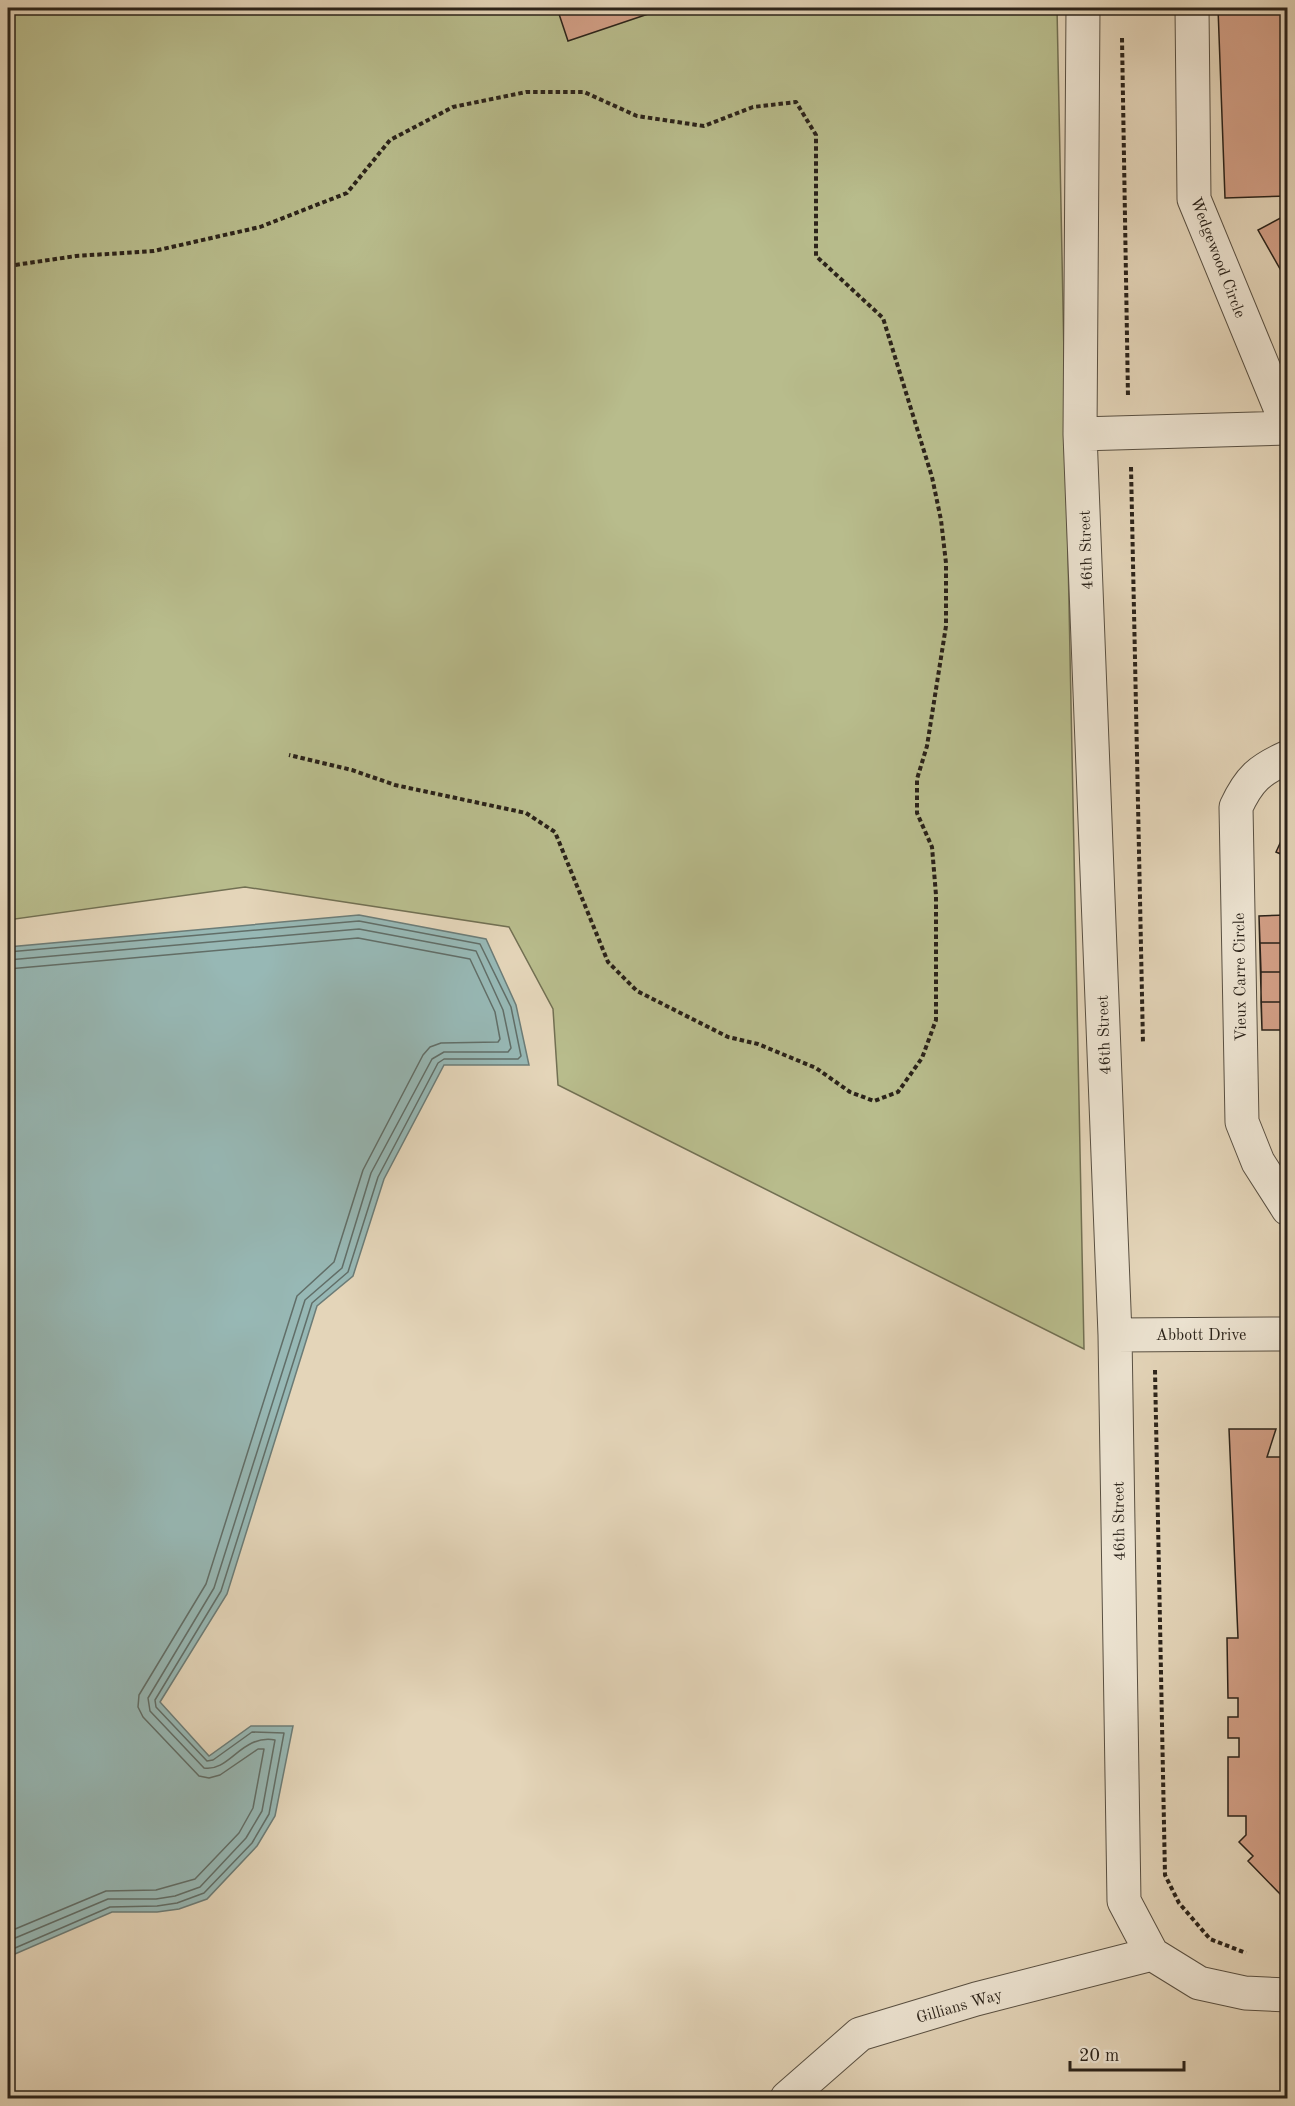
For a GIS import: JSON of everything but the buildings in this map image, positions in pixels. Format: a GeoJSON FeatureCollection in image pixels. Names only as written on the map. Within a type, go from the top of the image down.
{"type":"FeatureCollection","features":[{"type":"Feature","properties":{"kind":"street","name":"46th Street"},"geometry":{"type":"LineString","coordinates":[[1083,8],[1080,434],[1115,1335],[1124,1901],[1152,1953],[1199,1983],[1245,1994],[1287,1995]]}},
{"type":"Feature","properties":{"kind":"street","name":"Wedgewood Circle"},"geometry":{"type":"LineString","coordinates":[[1080,434],[1287,428],[1194,199],[1192,8]]}},
{"type":"Feature","properties":{"kind":"street","name":"Vieux Carre Circle"},"geometry":{"type":"LineString","coordinates":[[1287,757],[1270,765],[1247,784],[1236,807],[1242,1122],[1258,1162],[1287,1209]]}},
{"type":"Feature","properties":{"kind":"street","name":"Abbott Drive"},"geometry":{"type":"LineString","coordinates":[[1115,1335],[1287,1334]]}},
{"type":"Feature","properties":{"kind":"street","name":"Gillians Way"},"geometry":{"type":"LineString","coordinates":[[787,2098],[860,2034],[976,1999],[1152,1953]]}},
{"type":"Feature","properties":{"kind":"path"},"geometry":{"type":"LineString","coordinates":[[1122,31],[1128,432],[1143,1051]]}},
{"type":"Feature","properties":{"kind":"path"},"geometry":{"type":"LineString","coordinates":[[8,266],[76,256],[154,251],[260,227],[347,193],[390,140],[453,107],[526,92],[584,92],[637,116],[704,126],[753,107],[796,102],[816,135],[816,256],[883,318],[932,477],[941,520],[946,563],[946,626],[927,746],[917,779],[917,813],[932,847],[936,895],[936,1020],[922,1058],[898,1092],[874,1101],[850,1092],[816,1068],[758,1044],[728,1037],[637,991],[608,962],[555,832],[526,813],[395,784],[352,770],[289,755]]}},
{"type":"Feature","properties":{"kind":"path"},"geometry":{"type":"LineString","coordinates":[[1151,1334],[1156,1379],[1165,1875],[1179,1903],[1210,1939],[1255,1955]]}},
{"type":"Feature","properties":{"kind":"green space"},"geometry":{"type":"Polygon","coordinates":[[[8,8],[1057,8],[1084,1349],[558,1085],[553,1009],[509,927],[245,887],[8,920],[8,8]]]}},
{"type":"Feature","properties":{"kind":"water"},"geometry":{"type":"Polygon","coordinates":[[[359,915],[486,939],[516,1005],[529,1065],[444,1065],[384,1179],[353,1276],[317,1306],[227,1594],[160,1702],[209,1756],[251,1726],[293,1726],[275,1816],[257,1846],[207,1899],[179,1909],[157,1912],[112,1912],[15,1954],[8,1954],[8,947],[359,915]]]}}]}
